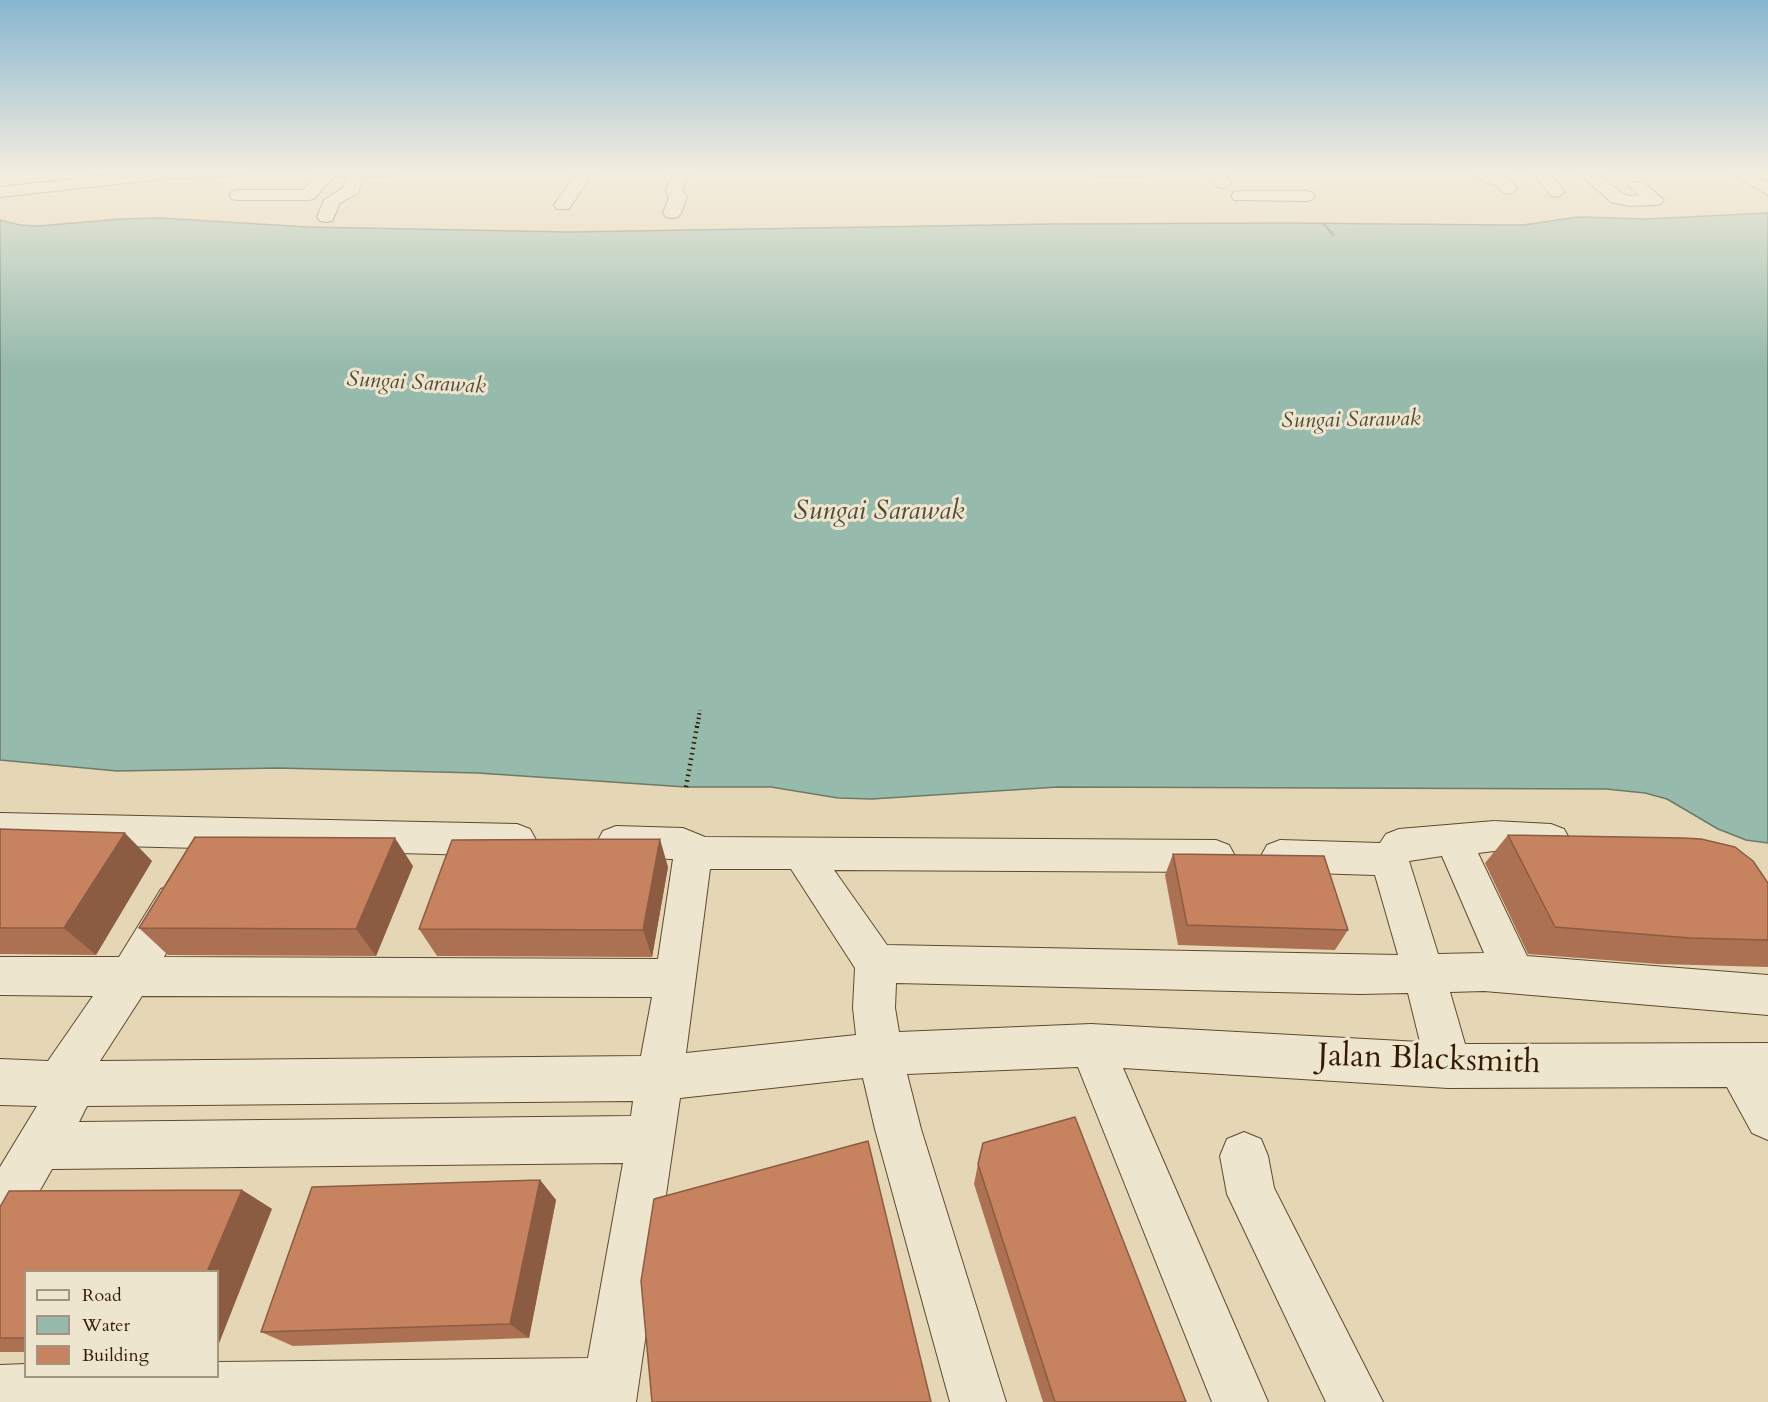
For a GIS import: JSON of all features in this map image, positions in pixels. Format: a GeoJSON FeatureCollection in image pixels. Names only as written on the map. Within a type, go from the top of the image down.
{"type":"FeatureCollection","features":[{"type":"Feature","properties":{"kind":"street"},"geometry":{"type":"LineString","coordinates":[[0,828],[201,858],[566,841],[683,844],[691,846],[693,853],[676,978],[609,1393],[0,1392]]}},
{"type":"Feature","properties":{"kind":"street"},"geometry":{"type":"LineString","coordinates":[[1448,1066],[1390,859],[1399,845],[1494,836],[1589,843]]}},
{"type":"Feature","properties":{"kind":"street"},"geometry":{"type":"LineString","coordinates":[[1454,840],[1514,973]]}},
{"type":"Feature","properties":{"kind":"street"},"geometry":{"type":"LineString","coordinates":[[693,853],[1198,855],[1390,859]]}},
{"type":"Feature","properties":{"kind":"street"},"geometry":{"type":"LineString","coordinates":[[802,855],[876,964],[874,1008],[880,1054],[898,1129],[978,1402]]}},
{"type":"Feature","properties":{"kind":"street"},"geometry":{"type":"LineString","coordinates":[[0,1214],[39,1146],[30,1089],[131,976],[201,858]]}},
{"type":"Feature","properties":{"kind":"street"},"geometry":{"type":"LineString","coordinates":[[876,964],[1337,974],[1514,973],[1768,995]]}},
{"type":"Feature","properties":{"kind":"street"},"geometry":{"type":"LineString","coordinates":[[0,976],[676,978]]}},
{"type":"Feature","properties":{"kind":"street"},"geometry":{"type":"LineString","coordinates":[[1091,1045],[1240,1402]]}},
{"type":"Feature","properties":{"kind":"street","name":"Jalan Blacksmith"},"geometry":{"type":"LineString","coordinates":[[30,1089],[659,1078],[880,1054],[1091,1045],[1448,1066],[1754,1064]]}},
{"type":"Feature","properties":{"kind":"street"},"geometry":{"type":"LineString","coordinates":[[1754,1064],[1768,1117]]}},
{"type":"Feature","properties":{"kind":"street"},"geometry":{"type":"LineString","coordinates":[[39,1146],[649,1139]]}},
{"type":"Feature","properties":{"kind":"street"},"geometry":{"type":"LineString","coordinates":[[1244,1156],[1251,1194],[1355,1402]]}},
{"type":"Feature","properties":{"kind":"path"},"geometry":{"type":"LineString","coordinates":[[686,787],[700,710]]}},
{"type":"Feature","properties":{"kind":"water","name":"Sungai Sarawak"},"geometry":{"type":"Polygon","coordinates":[[[0,236],[1768,236],[1768,843],[1746,840],[1718,829],[1667,799],[1645,793],[1606,789],[1058,787],[872,799],[838,798],[771,787],[686,787],[478,773],[277,768],[117,771],[0,760],[0,236]]]}},
{"type":"Feature","properties":{"kind":"building"},"geometry":{"type":"Polygon","coordinates":[[[0,829],[125,833],[64,928],[0,928],[0,829]]]}},
{"type":"Feature","properties":{"kind":"building"},"geometry":{"type":"Polygon","coordinates":[[[1508,835],[1683,838],[1701,839],[1735,847],[1753,861],[1768,883],[1768,940],[1690,938],[1555,927],[1508,835]]]}},
{"type":"Feature","properties":{"kind":"building"},"geometry":{"type":"Polygon","coordinates":[[[195,837],[395,838],[356,929],[139,928],[195,837]]]}},
{"type":"Feature","properties":{"kind":"building"},"geometry":{"type":"Polygon","coordinates":[[[660,839],[643,930],[419,929],[452,840],[660,839]]]}},
{"type":"Feature","properties":{"kind":"building"},"geometry":{"type":"Polygon","coordinates":[[[1173,854],[1324,856],[1348,930],[1187,925],[1173,854]]]}},
{"type":"Feature","properties":{"kind":"building"},"geometry":{"type":"Polygon","coordinates":[[[1075,1117],[1186,1402],[1055,1402],[978,1164],[983,1143],[1075,1117]]]}},
{"type":"Feature","properties":{"kind":"building"},"geometry":{"type":"Polygon","coordinates":[[[868,1141],[931,1402],[652,1402],[641,1281],[654,1199],[868,1141]]]}},
{"type":"Feature","properties":{"kind":"building"},"geometry":{"type":"Polygon","coordinates":[[[540,1180],[510,1324],[261,1332],[312,1187],[540,1180]]]}},
{"type":"Feature","properties":{"kind":"building"},"geometry":{"type":"Polygon","coordinates":[[[242,1190],[208,1270],[24,1270],[24,1338],[0,1338],[0,1207],[9,1191],[242,1190]]]}}]}
